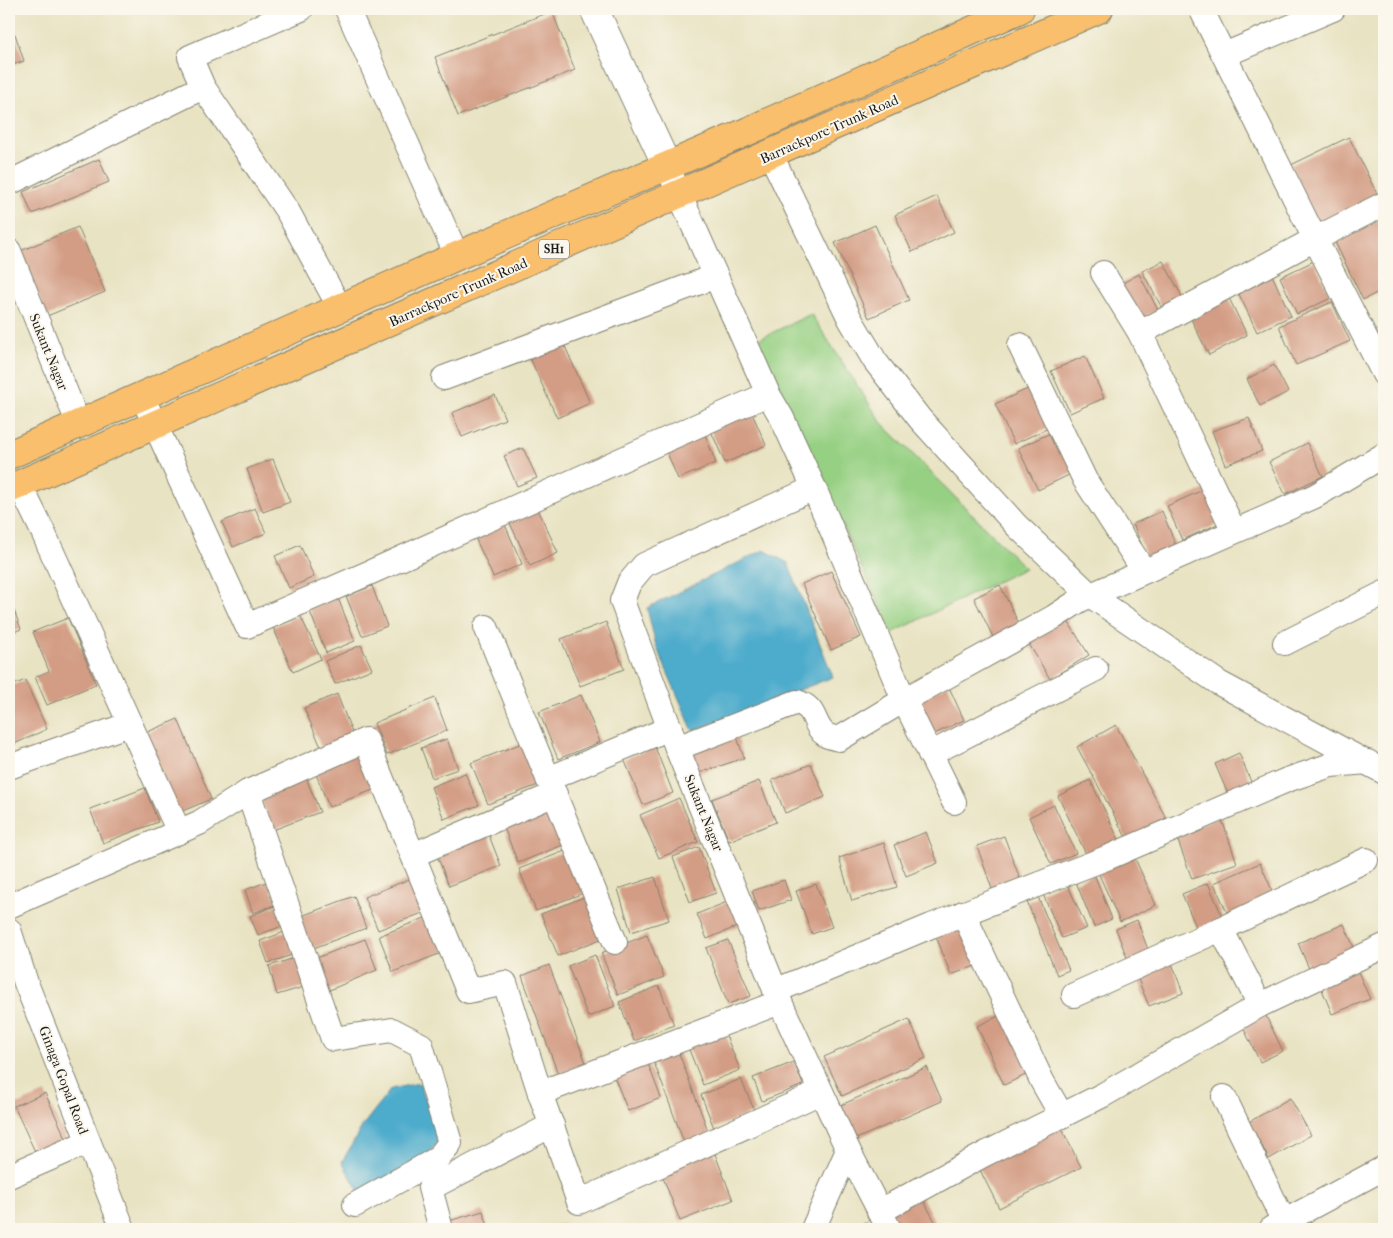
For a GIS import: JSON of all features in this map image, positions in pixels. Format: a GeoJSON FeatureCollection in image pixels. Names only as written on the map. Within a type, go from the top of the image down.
{"type":"FeatureCollection","features":[{"type":"Feature","properties":{"kind":"main road","name":"SH1"},"geometry":{"type":"LineString","coordinates":[[9,455],[1020,9]]}},
{"type":"Feature","properties":{"kind":"main road","name":"Barrackpore Trunk Road"},"geometry":{"type":"LineString","coordinates":[[14,487],[1099,9]]}},
{"type":"Feature","properties":{"kind":"street"},"geometry":{"type":"LineString","coordinates":[[301,9],[190,57],[204,87],[288,212],[340,308]]}},
{"type":"Feature","properties":{"kind":"street"},"geometry":{"type":"LineString","coordinates":[[348,9],[457,256]]}},
{"type":"Feature","properties":{"kind":"street"},"geometry":{"type":"LineString","coordinates":[[594,9],[680,194],[768,394],[782,418],[814,488],[904,700],[954,802]]}},
{"type":"Feature","properties":{"kind":"street"},"geometry":{"type":"LineString","coordinates":[[1201,9],[1314,239],[1384,374]]}},
{"type":"Feature","properties":{"kind":"street"},"geometry":{"type":"LineString","coordinates":[[1224,56],[1333,9]]}},
{"type":"Feature","properties":{"kind":"street"},"geometry":{"type":"LineString","coordinates":[[9,182],[204,87]]}},
{"type":"Feature","properties":{"kind":"street"},"geometry":{"type":"LineString","coordinates":[[771,154],[850,319],[875,360],[920,419],[1017,526],[1090,595],[1219,683],[1378,765]]}},
{"type":"Feature","properties":{"kind":"street"},"geometry":{"type":"LineString","coordinates":[[1140,333],[1314,239],[1384,204]]}},
{"type":"Feature","properties":{"kind":"street","name":"Sukant Nagar"},"geometry":{"type":"LineString","coordinates":[[9,251],[79,424]]}},
{"type":"Feature","properties":{"kind":"street"},"geometry":{"type":"LineString","coordinates":[[1102,273],[1140,333],[1234,531]]}},
{"type":"Feature","properties":{"kind":"street"},"geometry":{"type":"LineString","coordinates":[[444,378],[716,276]]}},
{"type":"Feature","properties":{"kind":"street"},"geometry":{"type":"LineString","coordinates":[[1020,345],[1085,480],[1144,571]]}},
{"type":"Feature","properties":{"kind":"street"},"geometry":{"type":"LineString","coordinates":[[142,396],[247,626],[372,572],[768,394]]}},
{"type":"Feature","properties":{"kind":"street"},"geometry":{"type":"LineString","coordinates":[[413,855],[552,787],[674,738],[797,702],[805,704],[811,710],[820,729],[827,736],[838,739],[1090,595],[1315,496],[1384,455]]}},
{"type":"Feature","properties":{"kind":"street"},"geometry":{"type":"LineString","coordinates":[[14,487],[43,532],[179,832]]}},
{"type":"Feature","properties":{"kind":"street","name":"Sukant Nagar"},"geometry":{"type":"LineString","coordinates":[[814,488],[644,565],[629,583],[622,600],[674,738],[778,996],[848,1150],[884,1221]]}},
{"type":"Feature","properties":{"kind":"street"},"geometry":{"type":"LineString","coordinates":[[1285,643],[1384,593]]}},
{"type":"Feature","properties":{"kind":"street"},"geometry":{"type":"LineString","coordinates":[[486,627],[615,942]]}},
{"type":"Feature","properties":{"kind":"street"},"geometry":{"type":"LineString","coordinates":[[930,754],[1096,669]]}},
{"type":"Feature","properties":{"kind":"street"},"geometry":{"type":"LineString","coordinates":[[9,767],[130,724]]}},
{"type":"Feature","properties":{"kind":"street"},"geometry":{"type":"LineString","coordinates":[[9,906],[199,823],[248,792],[366,740],[468,991],[505,983],[540,1093],[579,1202],[821,1092]]}},
{"type":"Feature","properties":{"kind":"street"},"geometry":{"type":"LineString","coordinates":[[540,1093],[778,996],[963,913],[1109,857],[1287,780],[1331,765],[1378,765]]}},
{"type":"Feature","properties":{"kind":"street"},"geometry":{"type":"LineString","coordinates":[[248,792],[333,1039],[392,1030],[421,1046],[450,1143],[437,1159],[355,1205]]}},
{"type":"Feature","properties":{"kind":"street"},"geometry":{"type":"LineString","coordinates":[[1074,995],[1221,929],[1366,860]]}},
{"type":"Feature","properties":{"kind":"street"},"geometry":{"type":"LineString","coordinates":[[963,913],[1042,1081],[1062,1116]]}},
{"type":"Feature","properties":{"kind":"street"},"geometry":{"type":"LineString","coordinates":[[1221,929],[1260,1005]]}},
{"type":"Feature","properties":{"kind":"street","name":"Ginaga Gopal Road"},"geometry":{"type":"LineString","coordinates":[[9,930],[26,983],[123,1229]]}},
{"type":"Feature","properties":{"kind":"street"},"geometry":{"type":"LineString","coordinates":[[884,1221],[983,1155],[1103,1096],[1260,1005],[1384,946]]}},
{"type":"Feature","properties":{"kind":"street"},"geometry":{"type":"LineString","coordinates":[[1224,1097],[1277,1226],[1384,1168]]}},
{"type":"Feature","properties":{"kind":"street"},"geometry":{"type":"LineString","coordinates":[[441,1229],[430,1188],[552,1125]]}},
{"type":"Feature","properties":{"kind":"street"},"geometry":{"type":"LineString","coordinates":[[9,1176],[88,1142]]}},
{"type":"Feature","properties":{"kind":"street"},"geometry":{"type":"LineString","coordinates":[[813,1229],[848,1150]]}},
{"type":"Feature","properties":{"kind":"green space"},"geometry":{"type":"Polygon","coordinates":[[[811,314],[881,422],[1025,568],[892,633],[757,340],[811,314]]]}},
{"type":"Feature","properties":{"kind":"water"},"geometry":{"type":"Polygon","coordinates":[[[764,550],[788,563],[833,677],[693,731],[656,646],[647,608],[764,550]]]}},
{"type":"Feature","properties":{"kind":"water"},"geometry":{"type":"Polygon","coordinates":[[[419,1083],[442,1138],[427,1155],[360,1193],[342,1162],[363,1125],[391,1089],[419,1083]]]}},
{"type":"Feature","properties":{"kind":"building"},"geometry":{"type":"Polygon","coordinates":[[[552,11],[575,70],[458,116],[435,57],[552,11]]]}},
{"type":"Feature","properties":{"kind":"building"},"geometry":{"type":"Polygon","coordinates":[[[15,34],[24,61],[9,66],[9,36],[15,34]]]}},
{"type":"Feature","properties":{"kind":"building"},"geometry":{"type":"Polygon","coordinates":[[[1349,137],[1379,198],[1321,227],[1291,165],[1349,137]]]}},
{"type":"Feature","properties":{"kind":"building"},"geometry":{"type":"Polygon","coordinates":[[[99,159],[109,182],[32,214],[23,192],[99,159]]]}},
{"type":"Feature","properties":{"kind":"building"},"geometry":{"type":"Polygon","coordinates":[[[937,196],[954,232],[912,252],[895,215],[937,196]]]}},
{"type":"Feature","properties":{"kind":"building"},"geometry":{"type":"Polygon","coordinates":[[[1384,218],[1384,289],[1363,300],[1335,242],[1384,218]]]}},
{"type":"Feature","properties":{"kind":"building"},"geometry":{"type":"Polygon","coordinates":[[[875,225],[909,300],[869,318],[835,243],[875,225]]]}},
{"type":"Feature","properties":{"kind":"building"},"geometry":{"type":"Polygon","coordinates":[[[78,227],[105,292],[47,316],[20,251],[78,227]]]}},
{"type":"Feature","properties":{"kind":"building"},"geometry":{"type":"Polygon","coordinates":[[[1163,261],[1184,300],[1163,310],[1142,271],[1163,261]]]}},
{"type":"Feature","properties":{"kind":"building"},"geometry":{"type":"Polygon","coordinates":[[[1314,261],[1331,298],[1297,314],[1280,277],[1314,261]]]}},
{"type":"Feature","properties":{"kind":"building"},"geometry":{"type":"Polygon","coordinates":[[[1271,273],[1291,316],[1257,332],[1237,290],[1271,273]]]}},
{"type":"Feature","properties":{"kind":"building"},"geometry":{"type":"Polygon","coordinates":[[[1139,274],[1158,310],[1139,319],[1121,284],[1139,274]]]}},
{"type":"Feature","properties":{"kind":"building"},"geometry":{"type":"Polygon","coordinates":[[[1228,296],[1247,335],[1209,355],[1189,315],[1228,296]]]}},
{"type":"Feature","properties":{"kind":"building"},"geometry":{"type":"Polygon","coordinates":[[[1332,302],[1350,341],[1296,365],[1279,326],[1332,302]]]}},
{"type":"Feature","properties":{"kind":"building"},"geometry":{"type":"Polygon","coordinates":[[[564,344],[590,403],[557,418],[530,358],[564,344]]]}},
{"type":"Feature","properties":{"kind":"building"},"geometry":{"type":"Polygon","coordinates":[[[1085,356],[1104,398],[1070,413],[1051,371],[1085,356]]]}},
{"type":"Feature","properties":{"kind":"building"},"geometry":{"type":"Polygon","coordinates":[[[1274,365],[1288,392],[1260,406],[1247,379],[1274,365]]]}},
{"type":"Feature","properties":{"kind":"building"},"geometry":{"type":"Polygon","coordinates":[[[1034,386],[1053,426],[1014,444],[995,404],[1034,386]]]}},
{"type":"Feature","properties":{"kind":"building"},"geometry":{"type":"Polygon","coordinates":[[[495,395],[505,419],[462,437],[452,413],[495,395]]]}},
{"type":"Feature","properties":{"kind":"building"},"geometry":{"type":"Polygon","coordinates":[[[751,411],[766,445],[725,463],[710,429],[751,411]]]}},
{"type":"Feature","properties":{"kind":"building"},"geometry":{"type":"Polygon","coordinates":[[[1249,418],[1262,451],[1225,465],[1212,431],[1249,418]]]}},
{"type":"Feature","properties":{"kind":"building"},"geometry":{"type":"Polygon","coordinates":[[[1055,431],[1075,472],[1038,490],[1018,448],[1055,431]]]}},
{"type":"Feature","properties":{"kind":"building"},"geometry":{"type":"Polygon","coordinates":[[[704,432],[716,463],[678,479],[665,448],[704,432]]]}},
{"type":"Feature","properties":{"kind":"building"},"geometry":{"type":"Polygon","coordinates":[[[1307,443],[1323,476],[1285,494],[1269,462],[1307,443]]]}},
{"type":"Feature","properties":{"kind":"building"},"geometry":{"type":"Polygon","coordinates":[[[523,448],[537,478],[517,486],[504,456],[523,448]]]}},
{"type":"Feature","properties":{"kind":"building"},"geometry":{"type":"Polygon","coordinates":[[[273,459],[290,502],[263,512],[247,469],[273,459]]]}},
{"type":"Feature","properties":{"kind":"building"},"geometry":{"type":"Polygon","coordinates":[[[1205,489],[1220,523],[1182,540],[1167,506],[1205,489]]]}},
{"type":"Feature","properties":{"kind":"building"},"geometry":{"type":"Polygon","coordinates":[[[537,507],[558,553],[530,566],[508,519],[537,507]]]}},
{"type":"Feature","properties":{"kind":"building"},"geometry":{"type":"Polygon","coordinates":[[[255,508],[266,533],[233,547],[222,522],[255,508]]]}},
{"type":"Feature","properties":{"kind":"building"},"geometry":{"type":"Polygon","coordinates":[[[1162,511],[1176,546],[1147,558],[1133,524],[1162,511]]]}},
{"type":"Feature","properties":{"kind":"building"},"geometry":{"type":"Polygon","coordinates":[[[503,520],[522,564],[493,577],[473,533],[503,520]]]}},
{"type":"Feature","properties":{"kind":"building"},"geometry":{"type":"Polygon","coordinates":[[[300,545],[314,577],[289,588],[275,556],[300,545]]]}},
{"type":"Feature","properties":{"kind":"building"},"geometry":{"type":"Polygon","coordinates":[[[831,571],[861,637],[831,650],[802,584],[831,571]]]}},
{"type":"Feature","properties":{"kind":"building"},"geometry":{"type":"Polygon","coordinates":[[[1000,585],[1020,626],[994,639],[974,598],[1000,585]]]}},
{"type":"Feature","properties":{"kind":"building"},"geometry":{"type":"Polygon","coordinates":[[[372,586],[387,626],[362,636],[346,596],[372,586]]]}},
{"type":"Feature","properties":{"kind":"building"},"geometry":{"type":"Polygon","coordinates":[[[9,597],[21,629],[9,634],[9,597]]]}},
{"type":"Feature","properties":{"kind":"building"},"geometry":{"type":"Polygon","coordinates":[[[338,598],[355,641],[326,653],[309,609],[338,598]]]}},
{"type":"Feature","properties":{"kind":"building"},"geometry":{"type":"Polygon","coordinates":[[[300,615],[321,659],[293,672],[273,627],[300,615]]]}},
{"type":"Feature","properties":{"kind":"building"},"geometry":{"type":"Polygon","coordinates":[[[1064,615],[1089,655],[1050,679],[1026,639],[1064,615]]]}},
{"type":"Feature","properties":{"kind":"building"},"geometry":{"type":"Polygon","coordinates":[[[68,618],[96,684],[47,705],[35,677],[49,671],[33,632],[68,618]]]}},
{"type":"Feature","properties":{"kind":"building"},"geometry":{"type":"Polygon","coordinates":[[[606,622],[624,669],[580,686],[561,639],[606,622]]]}},
{"type":"Feature","properties":{"kind":"building"},"geometry":{"type":"Polygon","coordinates":[[[361,645],[372,669],[335,684],[325,661],[361,645]]]}},
{"type":"Feature","properties":{"kind":"building"},"geometry":{"type":"Polygon","coordinates":[[[25,680],[47,729],[10,746],[9,687],[25,680]]]}},
{"type":"Feature","properties":{"kind":"building"},"geometry":{"type":"Polygon","coordinates":[[[948,685],[964,720],[928,737],[911,702],[948,685]]]}},
{"type":"Feature","properties":{"kind":"building"},"geometry":{"type":"Polygon","coordinates":[[[337,694],[353,735],[321,747],[304,708],[337,694]]]}},
{"type":"Feature","properties":{"kind":"building"},"geometry":{"type":"Polygon","coordinates":[[[581,695],[600,742],[558,759],[539,712],[581,695]]]}},
{"type":"Feature","properties":{"kind":"building"},"geometry":{"type":"Polygon","coordinates":[[[435,698],[447,730],[387,755],[374,723],[435,698]]]}},
{"type":"Feature","properties":{"kind":"building"},"geometry":{"type":"Polygon","coordinates":[[[178,719],[211,799],[178,813],[145,733],[178,719]]]}},
{"type":"Feature","properties":{"kind":"building"},"geometry":{"type":"Polygon","coordinates":[[[1116,725],[1166,818],[1127,839],[1077,747],[1116,725]]]}},
{"type":"Feature","properties":{"kind":"building"},"geometry":{"type":"Polygon","coordinates":[[[735,731],[744,758],[696,774],[687,747],[735,731]]]}},
{"type":"Feature","properties":{"kind":"building"},"geometry":{"type":"Polygon","coordinates":[[[447,739],[458,769],[432,778],[421,748],[447,739]]]}},
{"type":"Feature","properties":{"kind":"building"},"geometry":{"type":"Polygon","coordinates":[[[525,742],[541,784],[488,804],[471,763],[525,742]]]}},
{"type":"Feature","properties":{"kind":"building"},"geometry":{"type":"Polygon","coordinates":[[[655,747],[673,793],[643,805],[624,759],[655,747]]]}},
{"type":"Feature","properties":{"kind":"building"},"geometry":{"type":"Polygon","coordinates":[[[358,752],[373,790],[329,807],[314,769],[358,752]]]}},
{"type":"Feature","properties":{"kind":"building"},"geometry":{"type":"Polygon","coordinates":[[[1239,753],[1252,784],[1228,794],[1215,764],[1239,753]]]}},
{"type":"Feature","properties":{"kind":"building"},"geometry":{"type":"Polygon","coordinates":[[[811,764],[825,797],[785,813],[772,780],[811,764]]]}},
{"type":"Feature","properties":{"kind":"building"},"geometry":{"type":"Polygon","coordinates":[[[304,773],[320,812],[273,830],[258,791],[304,773]]]}},
{"type":"Feature","properties":{"kind":"building"},"geometry":{"type":"Polygon","coordinates":[[[465,773],[479,805],[444,819],[431,787],[465,773]]]}},
{"type":"Feature","properties":{"kind":"building"},"geometry":{"type":"Polygon","coordinates":[[[1090,780],[1120,842],[1088,858],[1058,796],[1090,780]]]}},
{"type":"Feature","properties":{"kind":"building"},"geometry":{"type":"Polygon","coordinates":[[[759,781],[776,822],[729,841],[712,799],[759,781]]]}},
{"type":"Feature","properties":{"kind":"building"},"geometry":{"type":"Polygon","coordinates":[[[145,788],[158,822],[103,843],[90,809],[145,788]]]}},
{"type":"Feature","properties":{"kind":"building"},"geometry":{"type":"Polygon","coordinates":[[[679,798],[698,842],[659,858],[640,815],[679,798]]]}},
{"type":"Feature","properties":{"kind":"building"},"geometry":{"type":"Polygon","coordinates":[[[551,801],[568,843],[518,863],[501,820],[551,801]]]}},
{"type":"Feature","properties":{"kind":"building"},"geometry":{"type":"Polygon","coordinates":[[[1054,805],[1076,853],[1051,864],[1029,817],[1054,805]]]}},
{"type":"Feature","properties":{"kind":"building"},"geometry":{"type":"Polygon","coordinates":[[[1221,817],[1237,863],[1192,879],[1175,833],[1221,817]]]}},
{"type":"Feature","properties":{"kind":"building"},"geometry":{"type":"Polygon","coordinates":[[[926,832],[938,863],[906,876],[894,845],[926,832]]]}},
{"type":"Feature","properties":{"kind":"building"},"geometry":{"type":"Polygon","coordinates":[[[488,833],[501,866],[449,886],[436,853],[488,833]]]}},
{"type":"Feature","properties":{"kind":"building"},"geometry":{"type":"Polygon","coordinates":[[[1004,836],[1020,879],[992,889],[977,846],[1004,836]]]}},
{"type":"Feature","properties":{"kind":"building"},"geometry":{"type":"Polygon","coordinates":[[[884,843],[897,887],[852,901],[839,858],[884,843]]]}},
{"type":"Feature","properties":{"kind":"building"},"geometry":{"type":"Polygon","coordinates":[[[699,847],[716,893],[690,902],[673,857],[699,847]]]}},
{"type":"Feature","properties":{"kind":"building"},"geometry":{"type":"Polygon","coordinates":[[[570,849],[586,892],[536,911],[519,869],[570,849]]]}},
{"type":"Feature","properties":{"kind":"building"},"geometry":{"type":"Polygon","coordinates":[[[1133,854],[1156,905],[1120,922],[1097,870],[1133,854]]]}},
{"type":"Feature","properties":{"kind":"building"},"geometry":{"type":"Polygon","coordinates":[[[1260,863],[1275,897],[1229,917],[1214,883],[1260,863]]]}},
{"type":"Feature","properties":{"kind":"building"},"geometry":{"type":"Polygon","coordinates":[[[1094,874],[1112,919],[1094,927],[1076,882],[1094,874]]]}},
{"type":"Feature","properties":{"kind":"building"},"geometry":{"type":"Polygon","coordinates":[[[415,877],[428,911],[378,930],[364,897],[415,877]]]}},
{"type":"Feature","properties":{"kind":"building"},"geometry":{"type":"Polygon","coordinates":[[[655,877],[669,920],[631,932],[618,889],[655,877]]]}},
{"type":"Feature","properties":{"kind":"building"},"geometry":{"type":"Polygon","coordinates":[[[784,880],[791,900],[759,911],[752,891],[784,880]]]}},
{"type":"Feature","properties":{"kind":"building"},"geometry":{"type":"Polygon","coordinates":[[[269,881],[277,904],[253,913],[245,890],[269,881]]]}},
{"type":"Feature","properties":{"kind":"building"},"geometry":{"type":"Polygon","coordinates":[[[1066,881],[1087,928],[1062,938],[1042,892],[1066,881]]]}},
{"type":"Feature","properties":{"kind":"building"},"geometry":{"type":"Polygon","coordinates":[[[1208,883],[1223,918],[1197,929],[1182,894],[1208,883]]]}},
{"type":"Feature","properties":{"kind":"building"},"geometry":{"type":"Polygon","coordinates":[[[816,884],[832,927],[812,934],[796,891],[816,884]]]}},
{"type":"Feature","properties":{"kind":"building"},"geometry":{"type":"Polygon","coordinates":[[[592,894],[608,936],[558,956],[541,914],[592,894]]]}},
{"type":"Feature","properties":{"kind":"building"},"geometry":{"type":"Polygon","coordinates":[[[354,896],[366,928],[311,949],[299,917],[354,896]]]}},
{"type":"Feature","properties":{"kind":"building"},"geometry":{"type":"Polygon","coordinates":[[[1038,897],[1069,970],[1057,975],[1027,902],[1038,897]]]}},
{"type":"Feature","properties":{"kind":"building"},"geometry":{"type":"Polygon","coordinates":[[[732,900],[741,925],[707,939],[697,914],[732,900]]]}},
{"type":"Feature","properties":{"kind":"building"},"geometry":{"type":"Polygon","coordinates":[[[277,905],[285,925],[258,935],[250,916],[277,905]]]}},
{"type":"Feature","properties":{"kind":"building"},"geometry":{"type":"Polygon","coordinates":[[[430,916],[444,952],[393,972],[379,936],[430,916]]]}},
{"type":"Feature","properties":{"kind":"building"},"geometry":{"type":"Polygon","coordinates":[[[1137,920],[1150,955],[1129,963],[1116,929],[1137,920]]]}},
{"type":"Feature","properties":{"kind":"building"},"geometry":{"type":"Polygon","coordinates":[[[1344,924],[1356,952],[1310,971],[1298,943],[1344,924]]]}},
{"type":"Feature","properties":{"kind":"building"},"geometry":{"type":"Polygon","coordinates":[[[962,925],[978,965],[951,975],[936,936],[962,925]]]}},
{"type":"Feature","properties":{"kind":"building"},"geometry":{"type":"Polygon","coordinates":[[[287,931],[295,954],[268,963],[260,941],[287,931]]]}},
{"type":"Feature","properties":{"kind":"building"},"geometry":{"type":"Polygon","coordinates":[[[647,935],[664,977],[618,995],[601,953],[647,935]]]}},
{"type":"Feature","properties":{"kind":"building"},"geometry":{"type":"Polygon","coordinates":[[[365,939],[377,970],[327,991],[314,959],[365,939]]]}},
{"type":"Feature","properties":{"kind":"building"},"geometry":{"type":"Polygon","coordinates":[[[728,940],[751,996],[728,1004],[706,948],[728,940]]]}},
{"type":"Feature","properties":{"kind":"building"},"geometry":{"type":"Polygon","coordinates":[[[595,955],[615,1006],[588,1017],[568,966],[595,955]]]}},
{"type":"Feature","properties":{"kind":"building"},"geometry":{"type":"Polygon","coordinates":[[[298,957],[307,986],[277,995],[269,966],[298,957]]]}},
{"type":"Feature","properties":{"kind":"building"},"geometry":{"type":"Polygon","coordinates":[[[1170,958],[1183,993],[1149,1006],[1135,972],[1170,958]]]}},
{"type":"Feature","properties":{"kind":"building"},"geometry":{"type":"Polygon","coordinates":[[[549,965],[586,1063],[558,1074],[522,976],[549,965]]]}},
{"type":"Feature","properties":{"kind":"building"},"geometry":{"type":"Polygon","coordinates":[[[1356,967],[1370,999],[1332,1014],[1319,982],[1356,967]]]}},
{"type":"Feature","properties":{"kind":"building"},"geometry":{"type":"Polygon","coordinates":[[[659,986],[674,1025],[634,1041],[619,1002],[659,986]]]}},
{"type":"Feature","properties":{"kind":"building"},"geometry":{"type":"Polygon","coordinates":[[[1005,1013],[1032,1072],[1004,1085],[977,1026],[1005,1013]]]}},
{"type":"Feature","properties":{"kind":"building"},"geometry":{"type":"Polygon","coordinates":[[[1265,1014],[1283,1051],[1260,1062],[1242,1025],[1265,1014]]]}},
{"type":"Feature","properties":{"kind":"building"},"geometry":{"type":"Polygon","coordinates":[[[909,1019],[926,1058],[842,1096],[824,1057],[909,1019]]]}},
{"type":"Feature","properties":{"kind":"building"},"geometry":{"type":"Polygon","coordinates":[[[723,1028],[740,1070],[703,1085],[686,1042],[723,1028]]]}},
{"type":"Feature","properties":{"kind":"building"},"geometry":{"type":"Polygon","coordinates":[[[677,1048],[710,1136],[685,1145],[652,1057],[677,1048]]]}},
{"type":"Feature","properties":{"kind":"building"},"geometry":{"type":"Polygon","coordinates":[[[647,1061],[661,1098],[628,1111],[613,1074],[647,1061]]]}},
{"type":"Feature","properties":{"kind":"building"},"geometry":{"type":"Polygon","coordinates":[[[794,1062],[803,1085],[762,1101],[753,1078],[794,1062]]]}},
{"type":"Feature","properties":{"kind":"building"},"geometry":{"type":"Polygon","coordinates":[[[927,1067],[942,1101],[856,1139],[841,1105],[927,1067]]]}},
{"type":"Feature","properties":{"kind":"building"},"geometry":{"type":"Polygon","coordinates":[[[741,1079],[755,1112],[714,1128],[701,1095],[741,1079]]]}},
{"type":"Feature","properties":{"kind":"building"},"geometry":{"type":"Polygon","coordinates":[[[45,1093],[68,1143],[37,1156],[14,1106],[45,1093]]]}},
{"type":"Feature","properties":{"kind":"building"},"geometry":{"type":"Polygon","coordinates":[[[1290,1098],[1311,1135],[1269,1159],[1249,1122],[1290,1098]]]}},
{"type":"Feature","properties":{"kind":"building"},"geometry":{"type":"Polygon","coordinates":[[[1061,1127],[1081,1167],[999,1208],[979,1168],[1061,1127]]]}},
{"type":"Feature","properties":{"kind":"building"},"geometry":{"type":"Polygon","coordinates":[[[713,1149],[733,1200],[680,1221],[660,1170],[713,1149]]]}},
{"type":"Feature","properties":{"kind":"building"},"geometry":{"type":"Polygon","coordinates":[[[920,1194],[939,1229],[900,1229],[890,1210],[920,1194]]]}},
{"type":"Feature","properties":{"kind":"building"},"geometry":{"type":"Polygon","coordinates":[[[483,1211],[489,1229],[443,1229],[442,1223],[483,1211]]]}},
{"type":"Feature","properties":{"kind":"building"},"geometry":{"type":"Polygon","coordinates":[[[873,1218],[880,1229],[853,1229],[873,1218]]]}},
{"type":"Feature","properties":{"kind":"building"},"geometry":{"type":"Polygon","coordinates":[[[563,1223],[566,1229],[546,1229],[563,1223]]]}}]}
